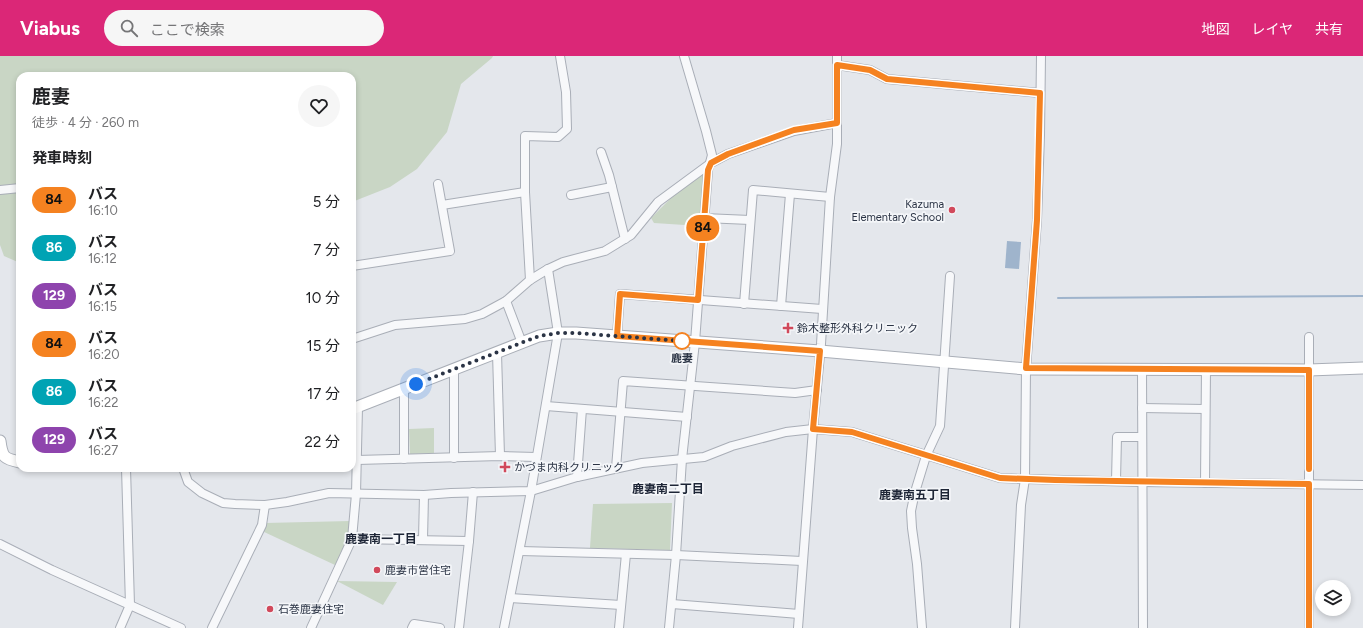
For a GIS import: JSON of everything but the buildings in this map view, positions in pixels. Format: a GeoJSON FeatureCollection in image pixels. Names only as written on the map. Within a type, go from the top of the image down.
{"type":"FeatureCollection","features":[{"type":"Feature","properties":{"kind":"street"},"geometry":{"type":"LineString","coordinates":[[530,280],[525,192],[525,136],[558,137],[567,129],[566,92],[560,56]]}},
{"type":"Feature","properties":{"kind":"street"},"geometry":{"type":"LineString","coordinates":[[670,628],[682,459],[696,342],[708,170],[712,155],[684,56]]}},
{"type":"Feature","properties":{"kind":"street"},"geometry":{"type":"LineString","coordinates":[[1015,628],[1021,505],[1025,479],[1026,368],[1037,220],[1041,56]]}},
{"type":"Feature","properties":{"kind":"street"},"geometry":{"type":"LineString","coordinates":[[798,628],[802,561],[820,351],[830,197],[836,144],[837,60],[870,70],[887,79],[1040,93]]}},
{"type":"Feature","properties":{"kind":"street"},"geometry":{"type":"LineString","coordinates":[[356,338],[395,325],[465,319],[482,314],[506,301],[530,280],[548,269],[563,262],[605,251],[625,239],[631,235],[658,202],[711,163],[728,154],[794,130],[837,123]]}},
{"type":"Feature","properties":{"kind":"street"},"geometry":{"type":"LineString","coordinates":[[601,152],[609,175],[625,239]]}},
{"type":"Feature","properties":{"kind":"street"},"geometry":{"type":"LineString","coordinates":[[356,265],[450,252],[438,184]]}},
{"type":"Feature","properties":{"kind":"street"},"geometry":{"type":"LineString","coordinates":[[571,195],[612,187]]}},
{"type":"Feature","properties":{"kind":"street"},"geometry":{"type":"LineString","coordinates":[[0,190],[16,188]]}},
{"type":"Feature","properties":{"kind":"street"},"geometry":{"type":"LineString","coordinates":[[744,304],[753,190],[830,197]]}},
{"type":"Feature","properties":{"kind":"street"},"geometry":{"type":"LineString","coordinates":[[442,205],[525,192]]}},
{"type":"Feature","properties":{"kind":"street"},"geometry":{"type":"LineString","coordinates":[[781,306],[790,194]]}},
{"type":"Feature","properties":{"kind":"street"},"geometry":{"type":"LineString","coordinates":[[704,218],[750,220]]}},
{"type":"Feature","properties":{"kind":"street"},"geometry":{"type":"LineString","coordinates":[[504,628],[531,491],[558,333],[548,269]]}},
{"type":"Feature","properties":{"kind":"street"},"geometry":{"type":"LineString","coordinates":[[922,628],[911,511],[926,456],[940,426],[950,276]]}},
{"type":"Feature","properties":{"kind":"street"},"geometry":{"type":"LineString","coordinates":[[617,336],[620,294],[822,310]]}},
{"type":"Feature","properties":{"kind":"street"},"geometry":{"type":"LineString","coordinates":[[506,301],[522,343]]}},
{"type":"Feature","properties":{"kind":"street"},"geometry":{"type":"LineString","coordinates":[[356,408],[539,336],[558,333],[820,351],[1026,368],[1309,370],[1363,368]]}},
{"type":"Feature","properties":{"kind":"street"},"geometry":{"type":"LineString","coordinates":[[1309,337],[1309,628]]}},
{"type":"Feature","properties":{"kind":"street"},"geometry":{"type":"LineString","coordinates":[[497,353],[500,456]]}},
{"type":"Feature","properties":{"kind":"street"},"geometry":{"type":"LineString","coordinates":[[1142,369],[1141,482],[1143,628]]}},
{"type":"Feature","properties":{"kind":"street"},"geometry":{"type":"LineString","coordinates":[[1204,483],[1206,369]]}},
{"type":"Feature","properties":{"kind":"street"},"geometry":{"type":"LineString","coordinates":[[454,370],[454,458]]}},
{"type":"Feature","properties":{"kind":"street"},"geometry":{"type":"LineString","coordinates":[[616,468],[623,381],[691,387],[795,393],[817,390]]}},
{"type":"Feature","properties":{"kind":"street"},"geometry":{"type":"LineString","coordinates":[[404,389],[404,459]]}},
{"type":"Feature","properties":{"kind":"street"},"geometry":{"type":"LineString","coordinates":[[546,406],[688,417]]}},
{"type":"Feature","properties":{"kind":"street"},"geometry":{"type":"LineString","coordinates":[[1142,408],[1205,409]]}},
{"type":"Feature","properties":{"kind":"street"},"geometry":{"type":"LineString","coordinates":[[577,477],[582,409]]}},
{"type":"Feature","properties":{"kind":"street"},"geometry":{"type":"LineString","coordinates":[[184,472],[188,482],[202,493],[223,503],[235,504],[265,505],[329,494],[424,495],[531,491],[577,477],[616,468],[642,463],[704,457],[732,446],[786,432],[813,429],[852,432],[1000,478],[1141,482],[1363,485]]}},
{"type":"Feature","properties":{"kind":"street"},"geometry":{"type":"LineString","coordinates":[[311,628],[352,539],[356,494],[356,434]]}},
{"type":"Feature","properties":{"kind":"street"},"geometry":{"type":"LineString","coordinates":[[1116,481],[1117,437],[1142,437]]}},
{"type":"Feature","properties":{"kind":"street"},"geometry":{"type":"LineString","coordinates":[[0,441],[3,460],[16,462]]}},
{"type":"Feature","properties":{"kind":"street"},"geometry":{"type":"LineString","coordinates":[[357,460],[500,456],[536,457]]}},
{"type":"Feature","properties":{"kind":"street"},"geometry":{"type":"LineString","coordinates":[[120,628],[130,605],[126,472]]}},
{"type":"Feature","properties":{"kind":"street"},"geometry":{"type":"LineString","coordinates":[[459,628],[473,492]]}},
{"type":"Feature","properties":{"kind":"street"},"geometry":{"type":"LineString","coordinates":[[423,540],[424,495]]}},
{"type":"Feature","properties":{"kind":"street"},"geometry":{"type":"LineString","coordinates":[[212,628],[262,525],[265,505]]}},
{"type":"Feature","properties":{"kind":"street"},"geometry":{"type":"LineString","coordinates":[[352,539],[469,541]]}},
{"type":"Feature","properties":{"kind":"street"},"geometry":{"type":"LineString","coordinates":[[0,544],[181,628]]}},
{"type":"Feature","properties":{"kind":"street"},"geometry":{"type":"LineString","coordinates":[[520,551],[676,555],[802,561]]}},
{"type":"Feature","properties":{"kind":"street"},"geometry":{"type":"LineString","coordinates":[[619,628],[626,554]]}},
{"type":"Feature","properties":{"kind":"street"},"geometry":{"type":"LineString","coordinates":[[510,598],[621,605]]}},
{"type":"Feature","properties":{"kind":"street"},"geometry":{"type":"LineString","coordinates":[[672,604],[799,614]]}},
{"type":"Feature","properties":{"kind":"street"},"geometry":{"type":"LineString","coordinates":[[412,628],[414,624],[440,628]]}},
{"type":"Feature","properties":{"kind":"green space"},"geometry":{"type":"Polygon","coordinates":[[[0,56],[493,56],[461,84],[447,132],[417,169],[390,187],[356,200],[356,72],[16,72],[16,261],[4,256],[0,245],[0,56]]]}},
{"type":"Feature","properties":{"kind":"green space"},"geometry":{"type":"Polygon","coordinates":[[[705,172],[700,226],[654,223],[651,218],[673,196],[705,172]]]}},
{"type":"Feature","properties":{"kind":"green space"},"geometry":{"type":"Polygon","coordinates":[[[434,428],[434,453],[410,454],[409,429],[434,428]]]}},
{"type":"Feature","properties":{"kind":"green space"},"geometry":{"type":"Polygon","coordinates":[[[672,503],[670,550],[590,548],[593,504],[672,503]]]}},
{"type":"Feature","properties":{"kind":"green space"},"geometry":{"type":"Polygon","coordinates":[[[350,521],[349,538],[335,565],[262,531],[265,523],[350,521]]]}},
{"type":"Feature","properties":{"kind":"green space"},"geometry":{"type":"Polygon","coordinates":[[[337,581],[397,582],[383,605],[337,581]]]}},
{"type":"Feature","properties":{"kind":"water"},"geometry":{"type":"Polygon","coordinates":[[[1007,241],[1021,242],[1019,269],[1005,268],[1007,241]]]}},
{"type":"Feature","properties":{"kind":"waterway"},"geometry":{"type":"LineString","coordinates":[[1058,298],[1363,296]]}},
{"type":"Feature","properties":{"kind":"bus line","name":"84"},"geometry":{"type":"LineString","coordinates":[[1309,469],[1309,370],[1026,368],[1037,220],[1040,144],[1040,93],[887,79],[870,70],[837,65],[837,123],[794,130],[728,154],[711,163],[708,170],[698,300],[620,294],[617,336],[820,351],[813,429],[852,432],[1000,478],[1309,484],[1309,628]]}},
{"type":"Feature","properties":{"kind":"place","name":"Kazuma Elementary School"},"geometry":{"type":"Point","coordinates":[952,210]}},
{"type":"Feature","properties":{"kind":"place","name":"鈴木整形外科クリニック"},"geometry":{"type":"Point","coordinates":[788,328]}},
{"type":"Feature","properties":{"kind":"place","name":"鹿妻"},"geometry":{"type":"Point","coordinates":[682,341]}},
{"type":"Feature","properties":{"kind":"place","name":"かづま内科クリニック"},"geometry":{"type":"Point","coordinates":[505,467]}},
{"type":"Feature","properties":{"kind":"place","name":"鹿妻市営住宅"},"geometry":{"type":"Point","coordinates":[377,570]}},
{"type":"Feature","properties":{"kind":"place","name":"石巻鹿妻住宅"},"geometry":{"type":"Point","coordinates":[270,609]}},
{"type":"Feature","properties":{"kind":"district","name":"鹿妻南二丁目"},"geometry":{"type":"Point","coordinates":[668,489]}},
{"type":"Feature","properties":{"kind":"district","name":"鹿妻南五丁目"},"geometry":{"type":"Point","coordinates":[915,495]}},
{"type":"Feature","properties":{"kind":"district","name":"鹿妻南一丁目"},"geometry":{"type":"Point","coordinates":[381,539]}},
{"type":"Feature","properties":{"kind":"route"},"geometry":{"type":"LineString","coordinates":[[416,384],[539,336],[558,333],[576,333],[682,341]]}}]}
